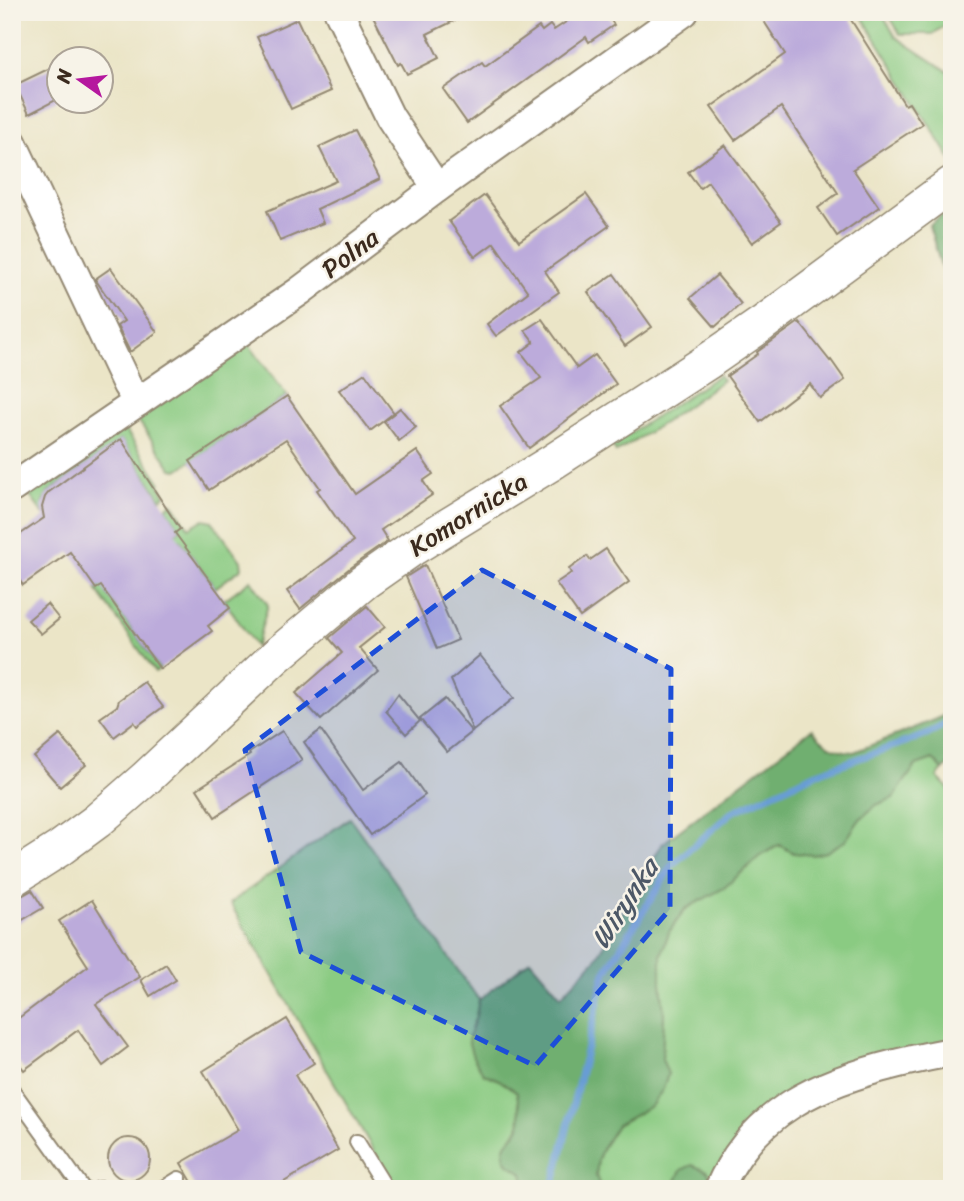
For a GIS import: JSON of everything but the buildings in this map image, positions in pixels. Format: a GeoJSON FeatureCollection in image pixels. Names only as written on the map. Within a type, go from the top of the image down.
{"type":"FeatureCollection","features":[{"type":"Feature","properties":{"kind":"street"},"geometry":{"type":"LineString","coordinates":[[339,12],[390,117],[437,188]]}},
{"type":"Feature","properties":{"kind":"street","name":"Polna"},"geometry":{"type":"LineString","coordinates":[[12,488],[300,290],[437,188],[684,12]]}},
{"type":"Feature","properties":{"kind":"street"},"geometry":{"type":"LineString","coordinates":[[12,142],[127,385],[138,402]]}},
{"type":"Feature","properties":{"kind":"street","name":"Komornicka"},"geometry":{"type":"LineString","coordinates":[[12,879],[59,849],[105,814],[275,657],[364,582],[414,547],[563,456],[707,362],[952,184]]}},
{"type":"Feature","properties":{"kind":"street"},"geometry":{"type":"LineString","coordinates":[[719,1189],[748,1140],[771,1118],[799,1100],[861,1072],[952,1052]]}},
{"type":"Feature","properties":{"kind":"lane"},"geometry":{"type":"LineString","coordinates":[[12,1090],[83,1189]]}},
{"type":"Feature","properties":{"kind":"lane"},"geometry":{"type":"LineString","coordinates":[[356,1142],[386,1189]]}},
{"type":"Feature","properties":{"kind":"lane"},"geometry":{"type":"LineString","coordinates":[[163,1189],[179,1179]]}},
{"type":"Feature","properties":{"kind":"lane"},"geometry":{"type":"LineString","coordinates":[[99,1189],[107,1189]]}},
{"type":"Feature","properties":{"kind":"highlighted area"},"geometry":{"type":"Polygon","coordinates":[[[482,570],[671,669],[670,909],[535,1066],[301,952],[245,750],[482,570]]]}},
{"type":"Feature","properties":{"kind":"green space"},"geometry":{"type":"Polygon","coordinates":[[[859,12],[881,12],[896,37],[952,74],[952,161],[859,12]]]}},
{"type":"Feature","properties":{"kind":"green space"},"geometry":{"type":"Polygon","coordinates":[[[887,12],[952,12],[952,20],[933,34],[900,34],[887,12]]]}},
{"type":"Feature","properties":{"kind":"green space"},"geometry":{"type":"Polygon","coordinates":[[[952,207],[952,281],[941,266],[929,225],[952,207]]]}},
{"type":"Feature","properties":{"kind":"green space"},"geometry":{"type":"Polygon","coordinates":[[[247,342],[287,396],[178,470],[172,469],[138,420],[247,342]]]}},
{"type":"Feature","properties":{"kind":"green space"},"geometry":{"type":"Polygon","coordinates":[[[719,375],[723,380],[665,422],[616,452],[612,445],[719,375]]]}},
{"type":"Feature","properties":{"kind":"green space"},"geometry":{"type":"Polygon","coordinates":[[[125,429],[160,482],[158,484],[165,495],[161,499],[121,440],[49,492],[43,502],[44,515],[30,496],[125,429]]]}},
{"type":"Feature","properties":{"kind":"green space"},"geometry":{"type":"Polygon","coordinates":[[[172,503],[189,528],[204,519],[212,521],[241,561],[242,568],[215,588],[180,540],[107,594],[160,669],[155,672],[96,589],[180,529],[166,508],[172,503]]]}},
{"type":"Feature","properties":{"kind":"green space"},"geometry":{"type":"Polygon","coordinates":[[[251,580],[268,605],[256,647],[224,600],[251,580]]]}},
{"type":"Feature","properties":{"kind":"green space"},"geometry":{"type":"Polygon","coordinates":[[[952,711],[952,762],[943,770],[933,759],[916,765],[893,798],[876,805],[860,819],[845,841],[826,852],[813,855],[794,853],[779,845],[761,855],[724,888],[685,909],[669,932],[661,955],[664,1014],[662,1059],[668,1074],[663,1089],[651,1106],[617,1125],[603,1147],[596,1176],[601,1189],[522,1189],[524,1181],[521,1172],[508,1164],[504,1154],[506,1145],[520,1126],[517,1092],[483,1073],[473,1057],[468,1040],[479,1000],[530,960],[561,996],[596,959],[662,844],[812,729],[830,746],[854,752],[952,711]]]}},
{"type":"Feature","properties":{"kind":"green space"},"geometry":{"type":"Polygon","coordinates":[[[933,759],[943,770],[937,777],[952,792],[952,1043],[829,1075],[714,1182],[675,1183],[675,1189],[601,1189],[596,1176],[603,1147],[617,1125],[651,1106],[663,1089],[668,1074],[662,1059],[664,1014],[661,955],[669,932],[685,910],[748,868],[761,855],[780,845],[794,853],[845,841],[860,819],[876,805],[893,798],[916,765],[933,759]]]}},
{"type":"Feature","properties":{"kind":"green space"},"geometry":{"type":"Polygon","coordinates":[[[350,818],[479,1000],[471,1028],[483,1073],[517,1092],[519,1128],[512,1136],[508,1164],[522,1173],[522,1189],[396,1189],[230,903],[350,818]]]}},
{"type":"Feature","properties":{"kind":"green space"},"geometry":{"type":"Polygon","coordinates":[[[692,1165],[707,1171],[714,1182],[712,1189],[675,1189],[681,1170],[692,1165]]]}},
{"type":"Feature","properties":{"kind":"waterway","name":"Wirynka"},"geometry":{"type":"LineString","coordinates":[[550,1189],[555,1179],[605,973],[672,865],[732,812],[817,773],[923,736],[952,721]]}}]}
